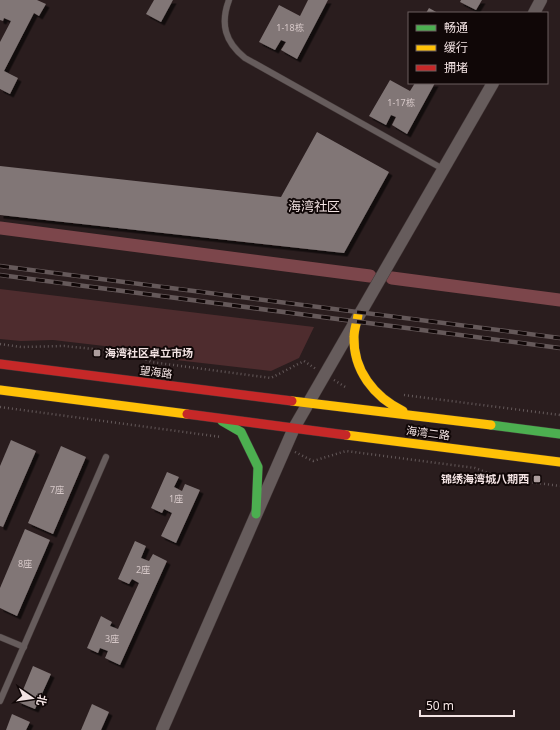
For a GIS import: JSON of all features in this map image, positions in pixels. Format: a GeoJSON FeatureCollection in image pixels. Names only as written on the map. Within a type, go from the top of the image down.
{"type":"FeatureCollection","features":[{"type":"Feature","properties":{"kind":"street"},"geometry":{"type":"LineString","coordinates":[[535,12],[541,0]]}},
{"type":"Feature","properties":{"kind":"street"},"geometry":{"type":"LineString","coordinates":[[162,730],[294,428],[492,84]]}},
{"type":"Feature","properties":{"kind":"street"},"geometry":{"type":"LineString","coordinates":[[358,315],[354,336],[356,358],[364,379],[383,400],[394,408],[414,416]]}},
{"type":"Feature","properties":{"kind":"street","name":"望海路"},"geometry":{"type":"LineString","coordinates":[[0,364],[308,404]]}},
{"type":"Feature","properties":{"kind":"street"},"geometry":{"type":"LineString","coordinates":[[0,390],[294,428]]}},
{"type":"Feature","properties":{"kind":"street","name":"海湾二路"},"geometry":{"type":"LineString","coordinates":[[308,404],[560,434]]}},
{"type":"Feature","properties":{"kind":"street"},"geometry":{"type":"LineString","coordinates":[[217,418],[241,432],[258,467],[256,514]]}},
{"type":"Feature","properties":{"kind":"street","name":"海湾二路"},"geometry":{"type":"LineString","coordinates":[[294,428],[560,462]]}},
{"type":"Feature","properties":{"kind":"lane"},"geometry":{"type":"LineString","coordinates":[[229,0],[224,17],[225,29],[229,41],[236,51],[245,58],[443,169]]}},
{"type":"Feature","properties":{"kind":"lane"},"geometry":{"type":"LineString","coordinates":[[0,701],[106,457]]}},
{"type":"Feature","properties":{"kind":"lane"},"geometry":{"type":"LineString","coordinates":[[0,637],[24,647]]}},
{"type":"Feature","properties":{"kind":"path"},"geometry":{"type":"LineString","coordinates":[[0,344],[21,347],[64,346],[133,353],[151,362],[271,378],[304,361]]}},
{"type":"Feature","properties":{"kind":"path"},"geometry":{"type":"LineString","coordinates":[[402,395],[560,415]]}},
{"type":"Feature","properties":{"kind":"path"},"geometry":{"type":"LineString","coordinates":[[0,407],[226,438]]}},
{"type":"Feature","properties":{"kind":"path"},"geometry":{"type":"LineString","coordinates":[[313,460],[346,451],[476,468],[501,478],[560,486]]}},
{"type":"Feature","properties":{"kind":"shaded area"},"geometry":{"type":"Polygon","coordinates":[[[0,289],[314,327],[299,358],[271,371],[150,357],[130,349],[53,340],[21,341],[0,339],[0,289]]]}},
{"type":"Feature","properties":{"kind":"building"},"geometry":{"type":"Polygon","coordinates":[[[0,0],[37,0],[46,4],[39,16],[34,13],[4,71],[18,78],[10,94],[0,89],[0,42],[11,21],[4,18],[3,21],[0,20],[0,0]]]}},
{"type":"Feature","properties":{"kind":"building"},"geometry":{"type":"Polygon","coordinates":[[[154,0],[173,0],[161,22],[146,14],[154,0]]]}},
{"type":"Feature","properties":{"kind":"building"},"geometry":{"type":"Polygon","coordinates":[[[308,0],[328,0],[297,59],[281,50],[286,42],[281,40],[275,50],[259,42],[279,5],[300,16],[308,0]]]}},
{"type":"Feature","properties":{"kind":"building"},"geometry":{"type":"Polygon","coordinates":[[[461,0],[482,0],[476,10],[460,2],[461,0]]]}},
{"type":"Feature","properties":{"kind":"building"},"geometry":{"type":"Polygon","coordinates":[[[429,8],[436,12],[427,12],[429,8]]]}},
{"type":"Feature","properties":{"kind":"building"},"geometry":{"type":"Polygon","coordinates":[[[390,80],[410,91],[414,84],[434,84],[407,134],[392,125],[396,117],[391,115],[386,125],[369,116],[390,80]]]}},
{"type":"Feature","properties":{"kind":"building"},"geometry":{"type":"Polygon","coordinates":[[[317,132],[389,172],[344,253],[0,215],[0,166],[281,197],[317,132]]]}},
{"type":"Feature","properties":{"kind":"building"},"geometry":{"type":"Polygon","coordinates":[[[11,440],[36,451],[3,527],[0,526],[0,466],[11,440]]]}},
{"type":"Feature","properties":{"kind":"building"},"geometry":{"type":"Polygon","coordinates":[[[61,446],[86,457],[53,534],[28,523],[61,446]]]}},
{"type":"Feature","properties":{"kind":"building"},"geometry":{"type":"Polygon","coordinates":[[[167,472],[179,477],[174,487],[182,491],[185,484],[200,490],[176,543],[161,536],[172,513],[164,509],[162,513],[151,508],[167,472]]]}},
{"type":"Feature","properties":{"kind":"building"},"geometry":{"type":"Polygon","coordinates":[[[25,529],[50,540],[17,616],[0,608],[0,588],[25,529]]]}},
{"type":"Feature","properties":{"kind":"building"},"geometry":{"type":"Polygon","coordinates":[[[135,541],[146,546],[141,558],[149,561],[153,554],[167,561],[120,665],[105,658],[108,651],[100,648],[98,653],[87,648],[101,616],[112,622],[110,626],[118,629],[139,583],[132,579],[129,584],[118,579],[135,541]]]}},
{"type":"Feature","properties":{"kind":"building"},"geometry":{"type":"Polygon","coordinates":[[[33,666],[51,674],[35,709],[18,702],[33,666]]]}},
{"type":"Feature","properties":{"kind":"building"},"geometry":{"type":"Polygon","coordinates":[[[92,704],[109,712],[101,730],[81,730],[92,704]]]}},
{"type":"Feature","properties":{"kind":"building"},"geometry":{"type":"Polygon","coordinates":[[[12,714],[30,722],[26,730],[6,730],[12,714]]]}},
{"type":"Feature","properties":{"kind":"waterway"},"geometry":{"type":"LineString","coordinates":[[0,228],[370,276]]}},
{"type":"Feature","properties":{"kind":"waterway"},"geometry":{"type":"LineString","coordinates":[[392,278],[560,300]]}},
{"type":"Feature","properties":{"kind":"railway"},"geometry":{"type":"LineString","coordinates":[[0,266],[560,338]]}},
{"type":"Feature","properties":{"kind":"railway"},"geometry":{"type":"LineString","coordinates":[[0,275],[560,348]]}},
{"type":"Feature","properties":{"kind":"traffic: fast"},"geometry":{"type":"LineString","coordinates":[[222,421],[241,432],[258,467],[256,514]]}},
{"type":"Feature","properties":{"kind":"traffic: fast"},"geometry":{"type":"LineString","coordinates":[[491,425],[560,434]]}},
{"type":"Feature","properties":{"kind":"traffic: slow"},"geometry":{"type":"LineString","coordinates":[[358,315],[354,334],[357,361],[361,371],[374,390],[383,398],[403,411]]}},
{"type":"Feature","properties":{"kind":"traffic: slow"},"geometry":{"type":"LineString","coordinates":[[0,390],[187,414]]}},
{"type":"Feature","properties":{"kind":"traffic: slow"},"geometry":{"type":"LineString","coordinates":[[292,401],[491,425]]}},
{"type":"Feature","properties":{"kind":"traffic: slow"},"geometry":{"type":"LineString","coordinates":[[346,435],[560,462]]}},
{"type":"Feature","properties":{"kind":"traffic: jam"},"geometry":{"type":"LineString","coordinates":[[0,364],[292,401]]}},
{"type":"Feature","properties":{"kind":"traffic: jam"},"geometry":{"type":"LineString","coordinates":[[187,414],[346,435]]}},
{"type":"Feature","properties":{"kind":"place","name":"海湾社区卓立市场"},"geometry":{"type":"Point","coordinates":[97,353]}},
{"type":"Feature","properties":{"kind":"place","name":"锦绣海湾城八期西"},"geometry":{"type":"Point","coordinates":[537,479]}},
{"type":"Feature","properties":{"kind":"district","name":"海湾社区"},"geometry":{"type":"Point","coordinates":[314,206]}}]}
